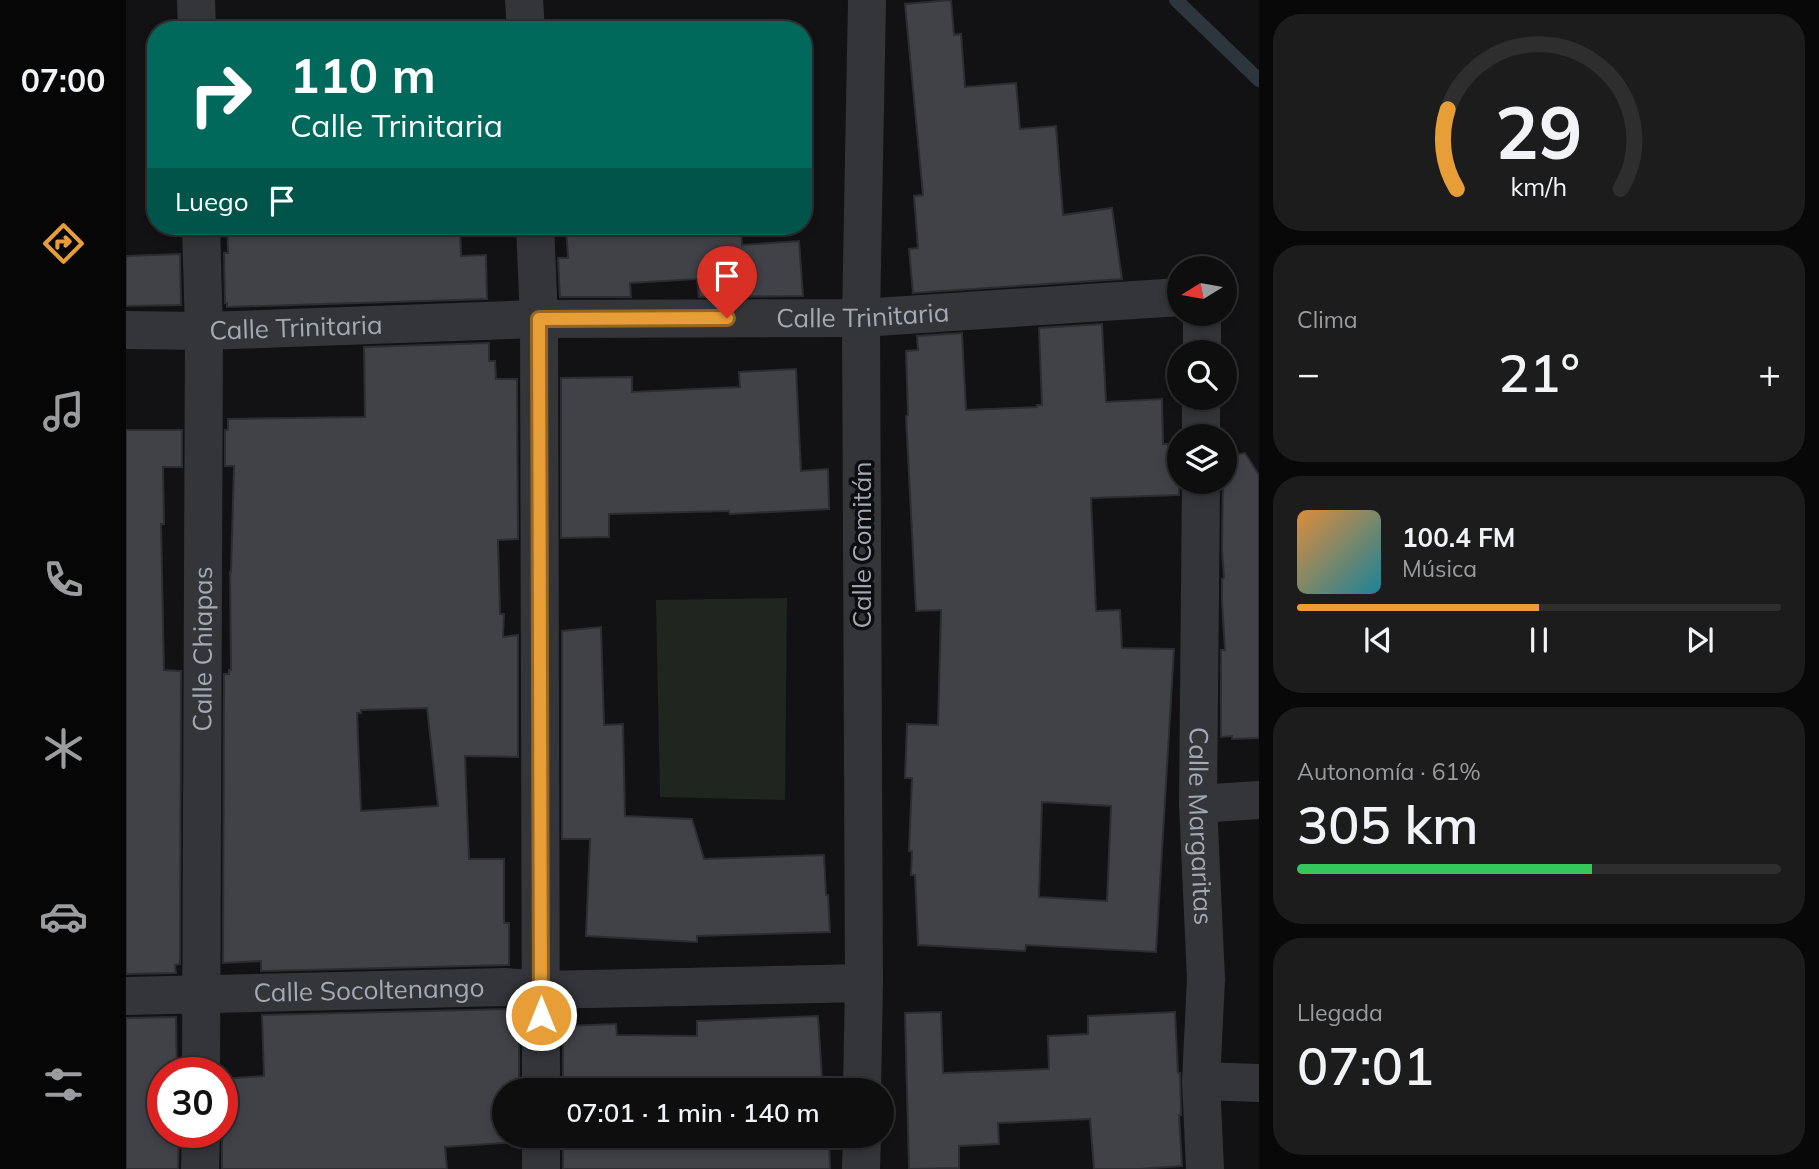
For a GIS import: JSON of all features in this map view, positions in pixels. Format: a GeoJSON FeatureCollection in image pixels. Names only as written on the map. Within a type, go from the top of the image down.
{"type":"FeatureCollection","features":[{"type":"Feature","properties":{"kind":"street"},"geometry":{"type":"LineString","coordinates":[[196,0],[197,21]]}},
{"type":"Feature","properties":{"kind":"street"},"geometry":{"type":"LineString","coordinates":[[524,0],[525,21]]}},
{"type":"Feature","properties":{"kind":"street","name":"Calle Comitán"},"geometry":{"type":"LineString","coordinates":[[862,1078],[861,318],[867,0]]}},
{"type":"Feature","properties":{"kind":"street","name":"Calle Chiapas"},"geometry":{"type":"LineString","coordinates":[[201,235],[204,331],[201,1057]]}},
{"type":"Feature","properties":{"kind":"street"},"geometry":{"type":"LineString","coordinates":[[535,235],[539,319],[541,1078]]}},
{"type":"Feature","properties":{"kind":"street","name":"Calle Trinitaria"},"geometry":{"type":"LineString","coordinates":[[126,330],[204,331],[539,319],[861,318],[1167,298]]}},
{"type":"Feature","properties":{"kind":"street","name":"Calle Margaritas"},"geometry":{"type":"LineString","coordinates":[[1201,494],[1198,804],[1206,979],[1201,1081],[1205,1169]]}},
{"type":"Feature","properties":{"kind":"street"},"geometry":{"type":"LineString","coordinates":[[1198,804],[1259,800]]}},
{"type":"Feature","properties":{"kind":"street","name":"Calle Socoltenango"},"geometry":{"type":"LineString","coordinates":[[126,996],[505,987],[541,990],[864,983]]}},
{"type":"Feature","properties":{"kind":"street"},"geometry":{"type":"LineString","coordinates":[[1201,1081],[1259,1083]]}},
{"type":"Feature","properties":{"kind":"street"},"geometry":{"type":"LineString","coordinates":[[201,1148],[201,1169]]}},
{"type":"Feature","properties":{"kind":"street"},"geometry":{"type":"LineString","coordinates":[[541,1148],[541,1169]]}},
{"type":"Feature","properties":{"kind":"street"},"geometry":{"type":"LineString","coordinates":[[861,1169],[862,1148]]}},
{"type":"Feature","properties":{"kind":"shaded area"},"geometry":{"type":"Polygon","coordinates":[[[787,598],[785,800],[660,797],[656,600],[787,598]]]}},
{"type":"Feature","properties":{"kind":"building"},"geometry":{"type":"Polygon","coordinates":[[[951,0],[954,35],[961,34],[965,87],[1016,83],[1020,129],[1056,126],[1063,215],[1112,208],[1122,279],[913,293],[909,249],[918,248],[914,196],[923,195],[905,4],[951,0]]]}},
{"type":"Feature","properties":{"kind":"building"},"geometry":{"type":"Polygon","coordinates":[[[227,235],[460,235],[461,256],[486,255],[487,299],[227,307],[224,253],[228,253],[227,235]]]}},
{"type":"Feature","properties":{"kind":"building"},"geometry":{"type":"Polygon","coordinates":[[[567,235],[741,235],[742,245],[799,241],[803,296],[699,297],[697,279],[630,283],[631,297],[560,297],[558,258],[568,258],[567,235]]]}},
{"type":"Feature","properties":{"kind":"building"},"geometry":{"type":"Polygon","coordinates":[[[180,254],[181,305],[126,306],[126,256],[180,254]]]}},
{"type":"Feature","properties":{"kind":"building"},"geometry":{"type":"Polygon","coordinates":[[[1102,324],[1106,402],[1162,399],[1163,444],[1167,444],[1167,494],[1179,495],[1091,498],[1096,611],[1120,610],[1122,648],[1174,649],[1156,952],[1026,945],[1025,951],[918,945],[915,875],[911,875],[912,851],[909,851],[912,778],[905,778],[907,724],[938,725],[941,610],[916,611],[906,416],[906,351],[918,350],[917,336],[962,333],[966,410],[1042,405],[1039,328],[1102,324]],[[1042,802],[1039,897],[1107,901],[1111,806],[1042,802]]]}},
{"type":"Feature","properties":{"kind":"building"},"geometry":{"type":"Polygon","coordinates":[[[489,343],[489,361],[495,361],[496,379],[517,379],[518,539],[498,540],[500,614],[504,614],[503,637],[518,635],[518,757],[465,756],[469,859],[504,859],[504,923],[509,923],[509,965],[261,971],[261,961],[223,963],[224,674],[229,674],[231,670],[230,572],[234,466],[225,466],[225,430],[228,430],[228,419],[365,417],[364,347],[489,343]],[[427,708],[361,710],[361,713],[357,713],[361,811],[438,806],[427,708]]]}},
{"type":"Feature","properties":{"kind":"building"},"geometry":{"type":"Polygon","coordinates":[[[796,369],[801,471],[828,469],[829,509],[730,514],[729,511],[609,514],[609,537],[561,538],[561,378],[632,377],[632,392],[740,387],[739,372],[796,369]]]}},
{"type":"Feature","properties":{"kind":"building"},"geometry":{"type":"Polygon","coordinates":[[[126,430],[182,430],[182,467],[163,467],[164,524],[161,524],[164,670],[181,671],[180,964],[175,965],[176,973],[126,974],[126,430]]]}},
{"type":"Feature","properties":{"kind":"building"},"geometry":{"type":"Polygon","coordinates":[[[1245,453],[1259,475],[1259,738],[1232,739],[1232,736],[1221,737],[1221,650],[1225,650],[1222,602],[1223,494],[1237,494],[1237,455],[1245,453]]]}},
{"type":"Feature","properties":{"kind":"building"},"geometry":{"type":"Polygon","coordinates":[[[601,627],[604,725],[623,724],[625,816],[692,819],[704,859],[824,855],[830,932],[697,936],[697,942],[586,936],[590,839],[562,839],[562,631],[601,627]]]}},
{"type":"Feature","properties":{"kind":"building"},"geometry":{"type":"Polygon","coordinates":[[[510,1009],[510,1028],[519,1028],[519,1078],[492,1078],[492,1144],[445,1147],[447,1169],[222,1169],[222,1148],[238,1148],[238,1078],[264,1076],[262,1015],[510,1009]]]}},
{"type":"Feature","properties":{"kind":"building"},"geometry":{"type":"Polygon","coordinates":[[[941,1012],[943,1073],[1049,1069],[1048,1036],[1088,1034],[1088,1016],[1175,1012],[1180,1073],[1182,1166],[1094,1169],[1090,1119],[998,1123],[999,1144],[959,1146],[959,1168],[909,1169],[905,1013],[941,1012]]]}},
{"type":"Feature","properties":{"kind":"building"},"geometry":{"type":"Polygon","coordinates":[[[818,1016],[822,1078],[563,1078],[563,1026],[616,1024],[617,1035],[697,1036],[697,1021],[818,1016]]]}},
{"type":"Feature","properties":{"kind":"building"},"geometry":{"type":"Polygon","coordinates":[[[176,1017],[177,1057],[147,1057],[147,1148],[179,1148],[178,1169],[126,1169],[126,1018],[176,1017]]]}},
{"type":"Feature","properties":{"kind":"building"},"geometry":{"type":"Polygon","coordinates":[[[563,1148],[829,1148],[830,1169],[563,1169],[563,1148]]]}},
{"type":"Feature","properties":{"kind":"waterway"},"geometry":{"type":"LineString","coordinates":[[1176,0],[1259,80]]}},
{"type":"Feature","properties":{"kind":"route"},"geometry":{"type":"LineString","coordinates":[[541,1015],[539,319],[727,318]]}}]}
